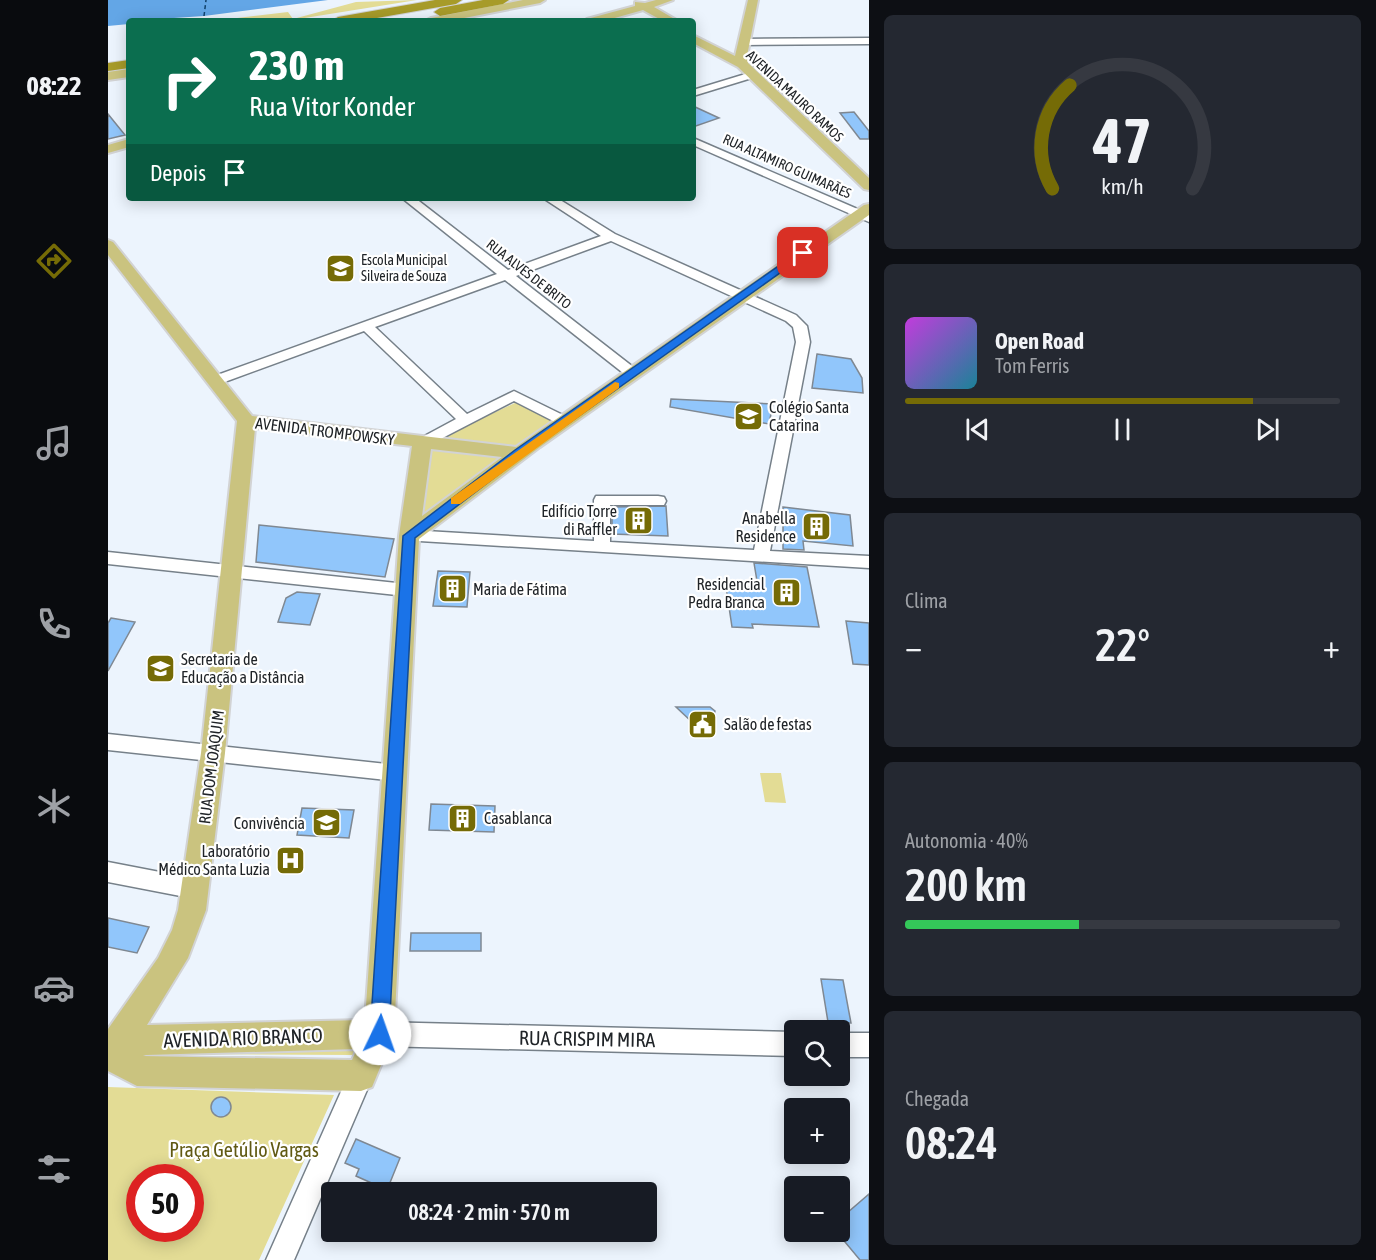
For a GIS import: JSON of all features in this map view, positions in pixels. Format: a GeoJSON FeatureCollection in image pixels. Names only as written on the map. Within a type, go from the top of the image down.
{"type":"FeatureCollection","features":[{"type":"Feature","properties":{"kind":"highway"},"geometry":{"type":"LineString","coordinates":[[355,18],[456,0]]}},
{"type":"Feature","properties":{"kind":"highway"},"geometry":{"type":"LineString","coordinates":[[410,18],[503,0]]}},
{"type":"Feature","properties":{"kind":"highway"},"geometry":{"type":"LineString","coordinates":[[410,18],[488,11]]}},
{"type":"Feature","properties":{"kind":"highway"},"geometry":{"type":"LineString","coordinates":[[108,57],[126,54]]}},
{"type":"Feature","properties":{"kind":"highway"},"geometry":{"type":"LineString","coordinates":[[108,67],[126,64]]}},
{"type":"Feature","properties":{"kind":"main road"},"geometry":{"type":"LineString","coordinates":[[448,18],[540,0]]}},
{"type":"Feature","properties":{"kind":"main road"},"geometry":{"type":"LineString","coordinates":[[622,0],[666,18]]}},
{"type":"Feature","properties":{"kind":"main road"},"geometry":{"type":"LineString","coordinates":[[600,18],[638,5],[668,0]]}},
{"type":"Feature","properties":{"kind":"main road"},"geometry":{"type":"LineString","coordinates":[[741,60],[753,0]]}},
{"type":"Feature","properties":{"kind":"main road"},"geometry":{"type":"LineString","coordinates":[[638,5],[658,18]]}},
{"type":"Feature","properties":{"kind":"main road","name":"AVENIDA MAURO RAMOS"},"geometry":{"type":"LineString","coordinates":[[696,34],[741,60],[752,75],[869,186]]}},
{"type":"Feature","properties":{"kind":"main road","name":"AVENIDA MAURO RAMOS"},"geometry":{"type":"LineString","coordinates":[[696,39],[754,64],[869,173]]}},
{"type":"Feature","properties":{"kind":"main road"},"geometry":{"type":"LineString","coordinates":[[108,76],[126,73]]}},
{"type":"Feature","properties":{"kind":"main road"},"geometry":{"type":"LineString","coordinates":[[108,149],[126,144]]}},
{"type":"Feature","properties":{"kind":"main road"},"geometry":{"type":"LineString","coordinates":[[409,536],[497,458],[519,453],[742,295],[866,213]]}},
{"type":"Feature","properties":{"kind":"main road","name":"AVENIDA TROMPOWSKY"},"geometry":{"type":"LineString","coordinates":[[108,245],[246,421],[422,442],[497,458]]}},
{"type":"Feature","properties":{"kind":"main road","name":"RUA DOM JOAQUIM"},"geometry":{"type":"LineString","coordinates":[[108,1054],[145,1001],[186,933],[196,889],[213,753],[246,421]]}},
{"type":"Feature","properties":{"kind":"main road"},"geometry":{"type":"LineString","coordinates":[[361,1076],[380,1034],[409,536],[422,442]]}},
{"type":"Feature","properties":{"kind":"main road","name":"AVENIDA RIO BRANCO"},"geometry":{"type":"LineString","coordinates":[[108,1054],[146,1040],[380,1034]]}},
{"type":"Feature","properties":{"kind":"main road","name":"AVENIDA RIO BRANCO"},"geometry":{"type":"LineString","coordinates":[[108,1054],[137,1071],[361,1076]]}},
{"type":"Feature","properties":{"kind":"street"},"geometry":{"type":"LineString","coordinates":[[744,42],[869,42]]}},
{"type":"Feature","properties":{"kind":"street"},"geometry":{"type":"LineString","coordinates":[[696,92],[752,75]]}},
{"type":"Feature","properties":{"kind":"street","name":"RUA ALTAMIRO GUIMARÃES"},"geometry":{"type":"LineString","coordinates":[[696,142],[866,213]]}},
{"type":"Feature","properties":{"kind":"street","name":"RUA ALVES DE BRITO"},"geometry":{"type":"LineString","coordinates":[[412,201],[633,373]]}},
{"type":"Feature","properties":{"kind":"street"},"geometry":{"type":"LineString","coordinates":[[554,201],[611,237],[791,318],[802,332],[803,342],[761,556]]}},
{"type":"Feature","properties":{"kind":"street"},"geometry":{"type":"LineString","coordinates":[[214,381],[611,237]]}},
{"type":"Feature","properties":{"kind":"street"},"geometry":{"type":"LineString","coordinates":[[366,326],[465,420]]}},
{"type":"Feature","properties":{"kind":"street"},"geometry":{"type":"LineString","coordinates":[[422,442],[514,395],[564,421]]}},
{"type":"Feature","properties":{"kind":"street"},"geometry":{"type":"LineString","coordinates":[[602,547],[602,500],[658,501]]}},
{"type":"Feature","properties":{"kind":"street"},"geometry":{"type":"LineString","coordinates":[[409,536],[869,562]]}},
{"type":"Feature","properties":{"kind":"street"},"geometry":{"type":"LineString","coordinates":[[108,558],[406,590]]}},
{"type":"Feature","properties":{"kind":"street"},"geometry":{"type":"LineString","coordinates":[[108,742],[396,773]]}},
{"type":"Feature","properties":{"kind":"street"},"geometry":{"type":"LineString","coordinates":[[108,872],[196,889]]}},
{"type":"Feature","properties":{"kind":"street","name":"RUA CRISPIM MIRA"},"geometry":{"type":"LineString","coordinates":[[380,1034],[784,1044]]}},
{"type":"Feature","properties":{"kind":"street"},"geometry":{"type":"LineString","coordinates":[[850,1045],[869,1045]]}},
{"type":"Feature","properties":{"kind":"street"},"geometry":{"type":"LineString","coordinates":[[280,1260],[361,1076]]}},
{"type":"Feature","properties":{"kind":"green space"},"geometry":{"type":"Polygon","coordinates":[[[417,0],[297,18],[356,2],[417,0]]]}},
{"type":"Feature","properties":{"kind":"green space"},"geometry":{"type":"Polygon","coordinates":[[[288,12],[292,18],[237,18],[288,12]]]}},
{"type":"Feature","properties":{"kind":"green space"},"geometry":{"type":"Polygon","coordinates":[[[517,402],[551,421],[421,519],[427,444],[517,402]]]}},
{"type":"Feature","properties":{"kind":"green space"},"geometry":{"type":"Polygon","coordinates":[[[760,773],[781,773],[786,803],[765,802],[760,773]]]}},
{"type":"Feature","properties":{"kind":"green space"},"geometry":{"type":"Polygon","coordinates":[[[355,1044],[353,1055],[176,1052],[355,1044]]]}},
{"type":"Feature","properties":{"kind":"green space","name":"Praça Getúlio Vargas"},"geometry":{"type":"Polygon","coordinates":[[[108,1087],[334,1095],[259,1260],[108,1260],[108,1087]]]}},
{"type":"Feature","properties":{"kind":"water"},"geometry":{"type":"Polygon","coordinates":[[[108,0],[328,0],[204,16],[126,18],[126,24],[108,26],[108,0]]]}},
{"type":"Feature","properties":{"kind":"building"},"geometry":{"type":"Polygon","coordinates":[[[696,107],[719,118],[696,126],[696,107]]]}},
{"type":"Feature","properties":{"kind":"building"},"geometry":{"type":"Polygon","coordinates":[[[854,112],[869,131],[869,139],[860,139],[840,113],[854,112]]]}},
{"type":"Feature","properties":{"kind":"building"},"geometry":{"type":"Polygon","coordinates":[[[108,114],[125,135],[108,139],[108,114]]]}},
{"type":"Feature","properties":{"kind":"building"},"geometry":{"type":"Polygon","coordinates":[[[817,354],[851,359],[862,378],[863,393],[812,388],[817,354]]]}},
{"type":"Feature","properties":{"kind":"building","name":"Colégio Santa Catarina"},"geometry":{"type":"Polygon","coordinates":[[[671,399],[773,404],[769,424],[670,407],[671,399]]]}},
{"type":"Feature","properties":{"kind":"building","name":"Edifício Torre di Raffler"},"geometry":{"type":"Polygon","coordinates":[[[666,506],[668,536],[612,534],[612,507],[666,506]]]}},
{"type":"Feature","properties":{"kind":"building","name":"Anabella Residence"},"geometry":{"type":"Polygon","coordinates":[[[783,507],[850,515],[853,546],[803,541],[804,550],[783,549],[783,507]]]}},
{"type":"Feature","properties":{"kind":"building"},"geometry":{"type":"Polygon","coordinates":[[[259,525],[394,539],[385,577],[256,562],[259,525]]]}},
{"type":"Feature","properties":{"kind":"building","name":"Residencial Pedra Branca"},"geometry":{"type":"Polygon","coordinates":[[[754,563],[807,567],[819,627],[752,624],[753,628],[732,627],[726,587],[758,587],[754,563]]]}},
{"type":"Feature","properties":{"kind":"building","name":"Maria de Fátima"},"geometry":{"type":"Polygon","coordinates":[[[438,571],[470,572],[467,607],[433,606],[438,571]]]}},
{"type":"Feature","properties":{"kind":"building"},"geometry":{"type":"Polygon","coordinates":[[[297,592],[320,594],[310,625],[278,622],[286,598],[297,592]]]}},
{"type":"Feature","properties":{"kind":"building"},"geometry":{"type":"Polygon","coordinates":[[[111,618],[135,622],[108,671],[108,623],[111,618]]]}},
{"type":"Feature","properties":{"kind":"building"},"geometry":{"type":"Polygon","coordinates":[[[846,621],[869,623],[869,665],[853,664],[846,621]]]}},
{"type":"Feature","properties":{"kind":"building","name":"Salão de festas"},"geometry":{"type":"Polygon","coordinates":[[[676,707],[710,707],[715,711],[708,737],[676,707]]]}},
{"type":"Feature","properties":{"kind":"building","name":"Casablanca"},"geometry":{"type":"Polygon","coordinates":[[[431,804],[495,806],[494,832],[429,830],[431,804]]]}},
{"type":"Feature","properties":{"kind":"building","name":"Convivência"},"geometry":{"type":"Polygon","coordinates":[[[302,808],[354,810],[349,838],[297,835],[302,808]]]}},
{"type":"Feature","properties":{"kind":"building"},"geometry":{"type":"Polygon","coordinates":[[[108,918],[149,927],[137,953],[108,947],[108,918]]]}},
{"type":"Feature","properties":{"kind":"building"},"geometry":{"type":"Polygon","coordinates":[[[411,933],[481,933],[481,951],[410,951],[411,933]]]}},
{"type":"Feature","properties":{"kind":"building"},"geometry":{"type":"Polygon","coordinates":[[[821,979],[843,980],[851,1023],[850,1020],[828,1020],[821,979]]]}},
{"type":"Feature","properties":{"kind":"building"},"geometry":{"type":"Polygon","coordinates":[[[221,1097],[228,1100],[231,1107],[228,1114],[221,1117],[214,1114],[211,1107],[214,1100],[221,1097]]]}},
{"type":"Feature","properties":{"kind":"building"},"geometry":{"type":"Polygon","coordinates":[[[356,1139],[400,1158],[390,1182],[369,1182],[356,1176],[359,1169],[345,1163],[356,1139]]]}},
{"type":"Feature","properties":{"kind":"building"},"geometry":{"type":"Polygon","coordinates":[[[869,1194],[869,1260],[860,1260],[845,1242],[850,1242],[850,1210],[869,1194]]]}},
{"type":"Feature","properties":{"kind":"ferry route"},"geometry":{"type":"LineString","coordinates":[[204,16],[206,0]]}},
{"type":"Feature","properties":{"kind":"slow traffic"},"geometry":{"type":"LineString","coordinates":[[456,501],[615,385]]}},
{"type":"Feature","properties":{"kind":"place","name":"Escola Municipal Silveira de Souza"},"geometry":{"type":"Point","coordinates":[340,268]}},
{"type":"Feature","properties":{"kind":"place","name":"Colégio Santa Catarina"},"geometry":{"type":"Point","coordinates":[748,416]}},
{"type":"Feature","properties":{"kind":"place","name":"Edifício Torre di Raffler"},"geometry":{"type":"Point","coordinates":[638,520]}},
{"type":"Feature","properties":{"kind":"place","name":"Anabella Residence"},"geometry":{"type":"Point","coordinates":[817,527]}},
{"type":"Feature","properties":{"kind":"place","name":"Maria de Fátima"},"geometry":{"type":"Point","coordinates":[452,589]}},
{"type":"Feature","properties":{"kind":"place","name":"Residencial Pedra Branca"},"geometry":{"type":"Point","coordinates":[786,593]}},
{"type":"Feature","properties":{"kind":"place","name":"Secretaria de Educação a Distância"},"geometry":{"type":"Point","coordinates":[160,668]}},
{"type":"Feature","properties":{"kind":"place","name":"Salão de festas"},"geometry":{"type":"Point","coordinates":[703,724]}},
{"type":"Feature","properties":{"kind":"place","name":"Casablanca"},"geometry":{"type":"Point","coordinates":[463,818]}},
{"type":"Feature","properties":{"kind":"place","name":"Convivência"},"geometry":{"type":"Point","coordinates":[326,823]}},
{"type":"Feature","properties":{"kind":"place","name":"Laboratório Médico Santa Luzia"},"geometry":{"type":"Point","coordinates":[291,860]}},
{"type":"Feature","properties":{"kind":"route"},"geometry":{"type":"LineString","coordinates":[[380,1034],[409,536],[519,453],[803,253]]}}]}
